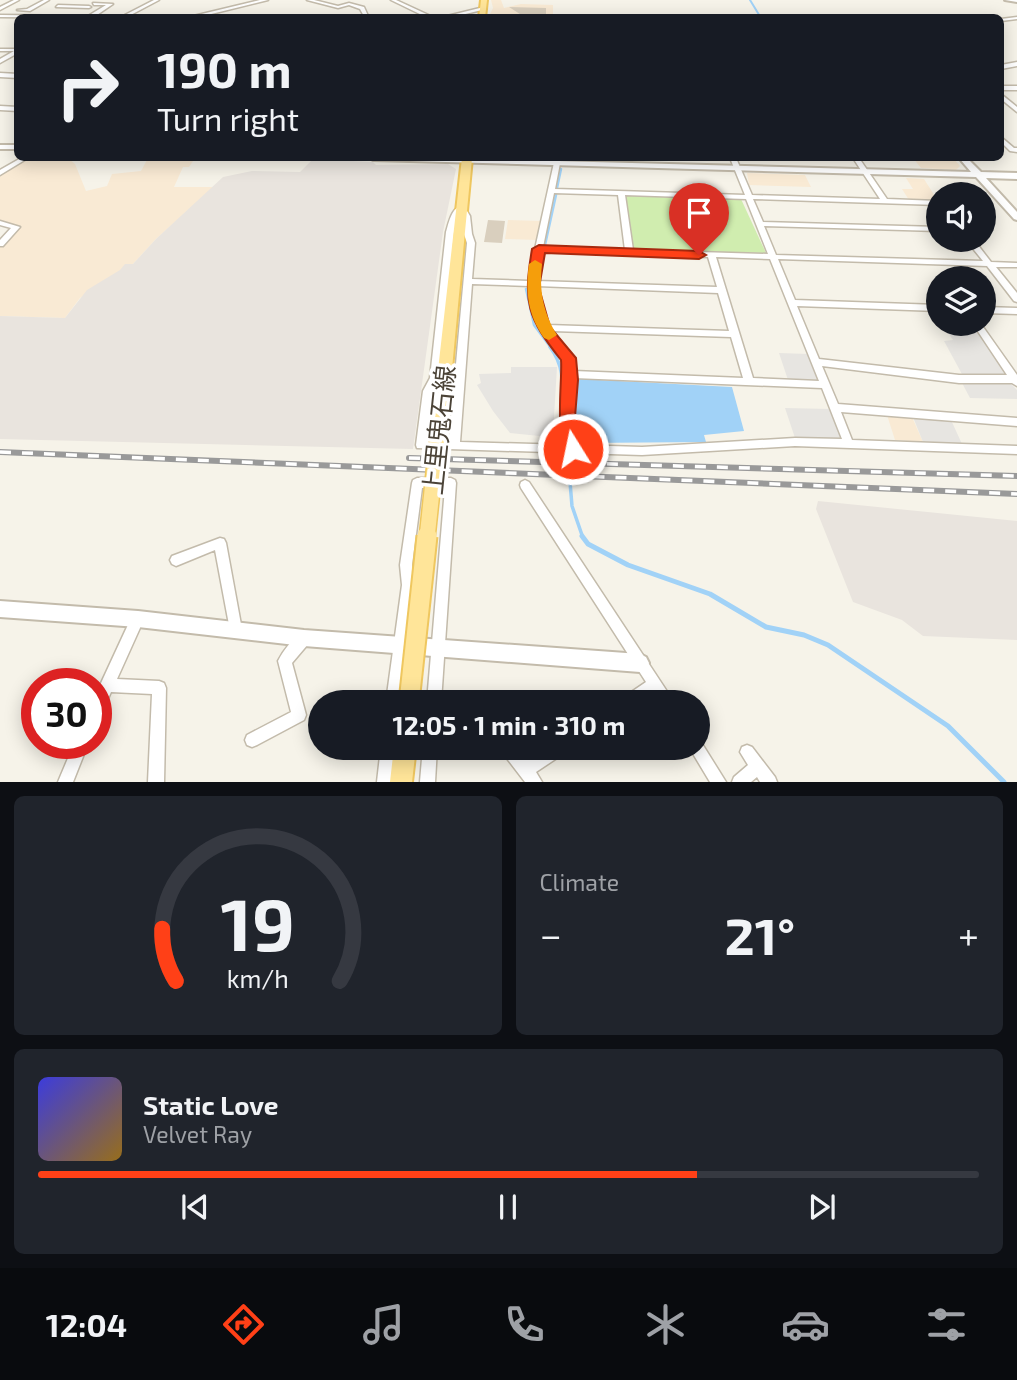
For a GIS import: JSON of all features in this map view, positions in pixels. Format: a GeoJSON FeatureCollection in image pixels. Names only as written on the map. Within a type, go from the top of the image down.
{"type":"FeatureCollection","features":[{"type":"Feature","properties":{"kind":"main road","name":"上里鬼石線"},"geometry":{"type":"LineString","coordinates":[[410,690],[467,161]]}},
{"type":"Feature","properties":{"kind":"main road"},"geometry":{"type":"LineString","coordinates":[[401,782],[404,760]]}},
{"type":"Feature","properties":{"kind":"street"},"geometry":{"type":"LineString","coordinates":[[0,9],[17,0]]}},
{"type":"Feature","properties":{"kind":"street"},"geometry":{"type":"LineString","coordinates":[[0,9],[27,10],[47,0]]}},
{"type":"Feature","properties":{"kind":"street"},"geometry":{"type":"LineString","coordinates":[[78,14],[101,0]]}},
{"type":"Feature","properties":{"kind":"street"},"geometry":{"type":"LineString","coordinates":[[129,14],[157,0]]}},
{"type":"Feature","properties":{"kind":"street"},"geometry":{"type":"LineString","coordinates":[[217,0],[226,9]]}},
{"type":"Feature","properties":{"kind":"street"},"geometry":{"type":"LineString","coordinates":[[204,14],[266,0]]}},
{"type":"Feature","properties":{"kind":"street"},"geometry":{"type":"LineString","coordinates":[[309,0],[338,7],[349,4],[362,8],[365,14]]}},
{"type":"Feature","properties":{"kind":"street"},"geometry":{"type":"LineString","coordinates":[[393,0],[424,14]]}},
{"type":"Feature","properties":{"kind":"street"},"geometry":{"type":"LineString","coordinates":[[1008,0],[1017,0]]}},
{"type":"Feature","properties":{"kind":"street"},"geometry":{"type":"LineString","coordinates":[[58,6],[111,4],[94,14]]}},
{"type":"Feature","properties":{"kind":"street"},"geometry":{"type":"LineString","coordinates":[[453,14],[484,4]]}},
{"type":"Feature","properties":{"kind":"street"},"geometry":{"type":"LineString","coordinates":[[224,14],[226,9]]}},
{"type":"Feature","properties":{"kind":"street"},"geometry":{"type":"LineString","coordinates":[[0,173],[20,161]]}},
{"type":"Feature","properties":{"kind":"street"},"geometry":{"type":"LineString","coordinates":[[558,161],[532,283],[544,328],[569,358],[567,417],[573,449]]}},
{"type":"Feature","properties":{"kind":"street"},"geometry":{"type":"LineString","coordinates":[[580,161],[1017,176]]}},
{"type":"Feature","properties":{"kind":"street"},"geometry":{"type":"LineString","coordinates":[[734,161],[849,444]]}},
{"type":"Feature","properties":{"kind":"street"},"geometry":{"type":"LineString","coordinates":[[858,161],[885,201]]}},
{"type":"Feature","properties":{"kind":"street"},"geometry":{"type":"LineString","coordinates":[[966,161],[1017,217]]}},
{"type":"Feature","properties":{"kind":"street"},"geometry":{"type":"LineString","coordinates":[[551,191],[926,203]]}},
{"type":"Feature","properties":{"kind":"street"},"geometry":{"type":"LineString","coordinates":[[621,193],[629,252]]}},
{"type":"Feature","properties":{"kind":"street"},"geometry":{"type":"LineString","coordinates":[[454,446],[471,243],[467,235],[467,213],[462,206],[455,215],[450,232],[435,378],[429,388],[421,445],[454,446],[573,449],[642,451],[795,442],[1017,450]]}},
{"type":"Feature","properties":{"kind":"street"},"geometry":{"type":"LineString","coordinates":[[0,223],[16,227],[0,244]]}},
{"type":"Feature","properties":{"kind":"street"},"geometry":{"type":"LineString","coordinates":[[760,224],[926,229]]}},
{"type":"Feature","properties":{"kind":"street"},"geometry":{"type":"LineString","coordinates":[[539,249],[1017,265]]}},
{"type":"Feature","properties":{"kind":"street"},"geometry":{"type":"LineString","coordinates":[[980,252],[1017,299]]}},
{"type":"Feature","properties":{"kind":"street"},"geometry":{"type":"LineString","coordinates":[[711,255],[750,382]]}},
{"type":"Feature","properties":{"kind":"street"},"geometry":{"type":"LineString","coordinates":[[468,281],[722,290]]}},
{"type":"Feature","properties":{"kind":"street"},"geometry":{"type":"LineString","coordinates":[[792,303],[926,308]]}},
{"type":"Feature","properties":{"kind":"street"},"geometry":{"type":"LineString","coordinates":[[996,310],[1017,311]]}},
{"type":"Feature","properties":{"kind":"street"},"geometry":{"type":"LineString","coordinates":[[544,328],[734,334]]}},
{"type":"Feature","properties":{"kind":"street"},"geometry":{"type":"LineString","coordinates":[[985,336],[1016,380]]}},
{"type":"Feature","properties":{"kind":"street"},"geometry":{"type":"LineString","coordinates":[[816,362],[959,379],[1016,380]]}},
{"type":"Feature","properties":{"kind":"street"},"geometry":{"type":"LineString","coordinates":[[570,374],[825,385]]}},
{"type":"Feature","properties":{"kind":"street"},"geometry":{"type":"LineString","coordinates":[[834,408],[1017,422]]}},
{"type":"Feature","properties":{"kind":"street"},"geometry":{"type":"LineString","coordinates":[[394,690],[417,483],[451,483],[435,690]]}},
{"type":"Feature","properties":{"kind":"street"},"geometry":{"type":"LineString","coordinates":[[525,485],[659,690]]}},
{"type":"Feature","properties":{"kind":"street"},"geometry":{"type":"LineString","coordinates":[[176,560],[220,543],[236,630]]}},
{"type":"Feature","properties":{"kind":"street"},"geometry":{"type":"LineString","coordinates":[[0,609],[138,619],[304,638],[640,663]]}},
{"type":"Feature","properties":{"kind":"street"},"geometry":{"type":"LineString","coordinates":[[112,674],[138,619]]}},
{"type":"Feature","properties":{"kind":"street"},"geometry":{"type":"LineString","coordinates":[[252,740],[299,715],[285,661],[304,638]]}},
{"type":"Feature","properties":{"kind":"street"},"geometry":{"type":"LineString","coordinates":[[646,690],[655,684]]}},
{"type":"Feature","properties":{"kind":"street"},"geometry":{"type":"LineString","coordinates":[[112,685],[159,688],[156,782]]}},
{"type":"Feature","properties":{"kind":"street"},"geometry":{"type":"LineString","coordinates":[[747,752],[770,782]]}},
{"type":"Feature","properties":{"kind":"street"},"geometry":{"type":"LineString","coordinates":[[65,782],[75,759]]}},
{"type":"Feature","properties":{"kind":"street"},"geometry":{"type":"LineString","coordinates":[[384,782],[387,760]]}},
{"type":"Feature","properties":{"kind":"street"},"geometry":{"type":"LineString","coordinates":[[427,782],[429,760]]}},
{"type":"Feature","properties":{"kind":"street"},"geometry":{"type":"LineString","coordinates":[[518,760],[531,775],[547,760]]}},
{"type":"Feature","properties":{"kind":"street"},"geometry":{"type":"LineString","coordinates":[[705,760],[719,782]]}},
{"type":"Feature","properties":{"kind":"street"},"geometry":{"type":"LineString","coordinates":[[739,782],[758,766]]}},
{"type":"Feature","properties":{"kind":"shaded area"},"geometry":{"type":"Polygon","coordinates":[[[491,0],[501,0],[504,8],[521,4],[553,5],[553,14],[490,14],[493,8],[491,0]]]}},
{"type":"Feature","properties":{"kind":"shaded area"},"geometry":{"type":"Polygon","coordinates":[[[24,161],[72,161],[86,191],[107,186],[112,174],[141,171],[146,161],[193,161],[189,167],[183,167],[174,187],[214,187],[156,239],[133,264],[80,298],[65,318],[0,316],[0,246],[19,226],[0,221],[0,175],[24,161]]]}},
{"type":"Feature","properties":{"kind":"shaded area"},"geometry":{"type":"Polygon","coordinates":[[[311,161],[373,162],[376,165],[448,164],[456,169],[443,232],[413,449],[0,439],[0,316],[65,318],[87,290],[120,270],[125,264],[133,264],[223,177],[252,171],[300,172],[311,161]]]}},
{"type":"Feature","properties":{"kind":"shaded area"},"geometry":{"type":"Polygon","coordinates":[[[915,161],[956,161],[960,166],[956,170],[921,168],[915,161]]]}},
{"type":"Feature","properties":{"kind":"shaded area"},"geometry":{"type":"Polygon","coordinates":[[[747,173],[805,175],[811,187],[749,185],[747,173]]]}},
{"type":"Feature","properties":{"kind":"shaded area"},"geometry":{"type":"Polygon","coordinates":[[[906,178],[924,179],[926,201],[909,200],[902,189],[913,189],[906,178]]]}},
{"type":"Feature","properties":{"kind":"shaded area"},"geometry":{"type":"Polygon","coordinates":[[[508,220],[541,221],[537,240],[505,239],[508,220]]]}},
{"type":"Feature","properties":{"kind":"shaded area"},"geometry":{"type":"Polygon","coordinates":[[[950,336],[980,336],[1005,376],[963,376],[944,341],[953,340],[950,336]]]}},
{"type":"Feature","properties":{"kind":"shaded area"},"geometry":{"type":"Polygon","coordinates":[[[779,353],[808,354],[818,379],[815,382],[788,380],[779,353]]]}},
{"type":"Feature","properties":{"kind":"shaded area"},"geometry":{"type":"Polygon","coordinates":[[[511,367],[557,367],[554,417],[559,438],[510,433],[493,411],[477,385],[481,383],[479,374],[511,373],[511,367]]]}},
{"type":"Feature","properties":{"kind":"shaded area"},"geometry":{"type":"Polygon","coordinates":[[[961,381],[1008,381],[1017,390],[1017,399],[970,398],[961,381]]]}},
{"type":"Feature","properties":{"kind":"shaded area"},"geometry":{"type":"Polygon","coordinates":[[[785,408],[830,409],[841,436],[838,440],[795,438],[785,408]]]}},
{"type":"Feature","properties":{"kind":"shaded area"},"geometry":{"type":"Polygon","coordinates":[[[887,415],[912,417],[923,442],[895,440],[887,415]]]}},
{"type":"Feature","properties":{"kind":"shaded area"},"geometry":{"type":"Polygon","coordinates":[[[913,417],[951,420],[962,444],[923,442],[913,417]]]}},
{"type":"Feature","properties":{"kind":"shaded area"},"geometry":{"type":"Polygon","coordinates":[[[818,501],[1017,521],[1017,640],[923,636],[902,620],[853,602],[816,509],[818,501]]]}},
{"type":"Feature","properties":{"kind":"green space"},"geometry":{"type":"Polygon","coordinates":[[[625,197],[741,199],[766,253],[635,250],[632,248],[625,197]]]}},
{"type":"Feature","properties":{"kind":"water"},"geometry":{"type":"Polygon","coordinates":[[[580,379],[732,387],[744,431],[704,435],[706,442],[584,443],[574,422],[576,381],[580,379]]]}},
{"type":"Feature","properties":{"kind":"building"},"geometry":{"type":"Polygon","coordinates":[[[509,7],[546,8],[546,14],[520,14],[509,7]]]}},
{"type":"Feature","properties":{"kind":"building"},"geometry":{"type":"Polygon","coordinates":[[[488,220],[505,221],[502,243],[484,242],[488,220]]]}},
{"type":"Feature","properties":{"kind":"waterway"},"geometry":{"type":"LineString","coordinates":[[750,0],[759,14]]}},
{"type":"Feature","properties":{"kind":"waterway"},"geometry":{"type":"LineString","coordinates":[[557,188],[561,169]]}},
{"type":"Feature","properties":{"kind":"waterway"},"geometry":{"type":"LineString","coordinates":[[545,245],[556,195]]}},
{"type":"Feature","properties":{"kind":"waterway"},"geometry":{"type":"LineString","coordinates":[[538,278],[544,253]]}},
{"type":"Feature","properties":{"kind":"waterway"},"geometry":{"type":"LineString","coordinates":[[526,289],[534,325],[551,348]]}},
{"type":"Feature","properties":{"kind":"waterway"},"geometry":{"type":"LineString","coordinates":[[550,347],[557,358],[562,378],[562,432]]}},
{"type":"Feature","properties":{"kind":"waterway"},"geometry":{"type":"LineString","coordinates":[[570,482],[572,506],[583,537]]}},
{"type":"Feature","properties":{"kind":"waterway"},"geometry":{"type":"LineString","coordinates":[[583,537],[588,544],[628,565],[710,594],[766,627],[804,635],[828,645],[948,726],[1004,782]]}},
{"type":"Feature","properties":{"kind":"railway"},"geometry":{"type":"LineString","coordinates":[[0,452],[1017,494]]}},
{"type":"Feature","properties":{"kind":"railway"},"geometry":{"type":"LineString","coordinates":[[409,458],[1017,476]]}},
{"type":"Feature","properties":{"kind":"slow traffic"},"geometry":{"type":"LineString","coordinates":[[535,264],[532,288],[541,322],[549,335]]}},
{"type":"Feature","properties":{"kind":"route"},"geometry":{"type":"LineString","coordinates":[[573,449],[567,417],[569,358],[544,328],[532,288],[539,249],[699,255]]}}]}
